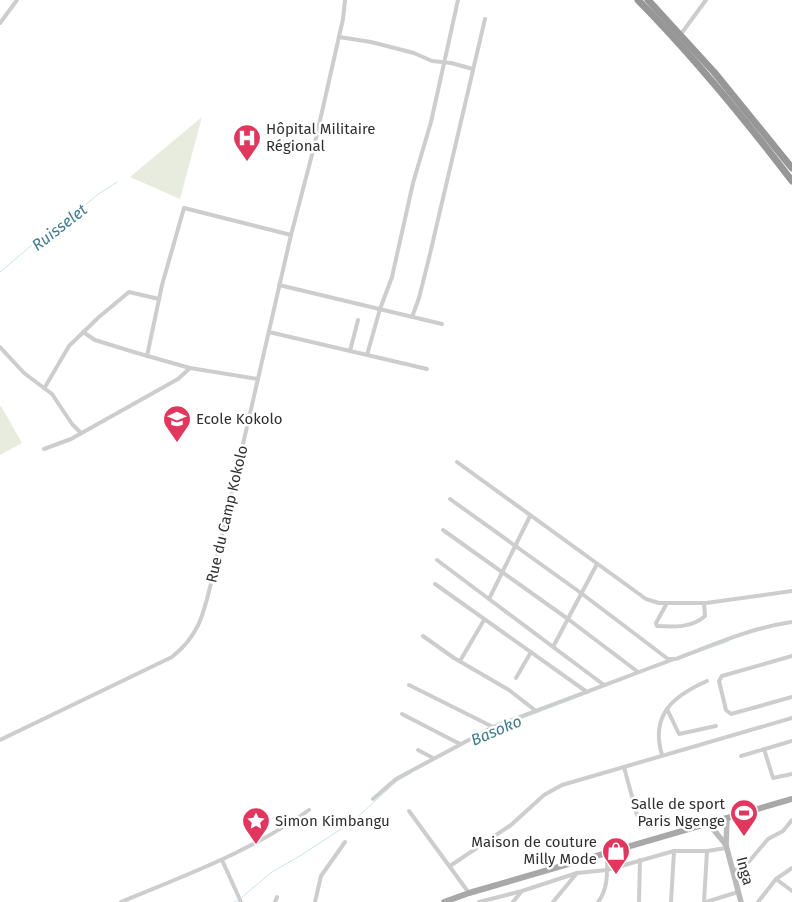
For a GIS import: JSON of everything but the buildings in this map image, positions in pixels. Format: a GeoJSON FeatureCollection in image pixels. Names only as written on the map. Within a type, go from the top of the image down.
{"type":"FeatureCollection","features":[{"type":"Feature","properties":{"kind":"highway"},"geometry":{"type":"LineString","coordinates":[[638,0],[746,120],[792,181]]}},
{"type":"Feature","properties":{"kind":"highway"},"geometry":{"type":"LineString","coordinates":[[648,0],[681,34],[751,116],[792,168]]}},
{"type":"Feature","properties":{"kind":"main road"},"geometry":{"type":"LineString","coordinates":[[444,902],[469,893],[792,799]]}},
{"type":"Feature","properties":{"kind":"street"},"geometry":{"type":"LineString","coordinates":[[0,23],[17,0]]}},
{"type":"Feature","properties":{"kind":"street","name":"Rue du Camp Kokolo"},"geometry":{"type":"LineString","coordinates":[[0,740],[172,656],[189,641],[201,621],[279,285],[314,147],[339,37],[345,0]]}},
{"type":"Feature","properties":{"kind":"street"},"geometry":{"type":"LineString","coordinates":[[368,355],[380,309],[392,277],[411,189],[431,122],[458,0]]}},
{"type":"Feature","properties":{"kind":"street"},"geometry":{"type":"LineString","coordinates":[[681,34],[706,0]]}},
{"type":"Feature","properties":{"kind":"street"},"geometry":{"type":"LineString","coordinates":[[412,317],[419,298],[485,19]]}},
{"type":"Feature","properties":{"kind":"street"},"geometry":{"type":"LineString","coordinates":[[339,37],[371,42],[414,53],[432,60],[473,68]]}},
{"type":"Feature","properties":{"kind":"street"},"geometry":{"type":"LineString","coordinates":[[147,356],[159,299],[184,208],[291,235]]}},
{"type":"Feature","properties":{"kind":"street"},"geometry":{"type":"LineString","coordinates":[[279,285],[442,324]]}},
{"type":"Feature","properties":{"kind":"street"},"geometry":{"type":"LineString","coordinates":[[45,387],[69,346],[129,292],[159,299]]}},
{"type":"Feature","properties":{"kind":"street"},"geometry":{"type":"LineString","coordinates":[[350,351],[358,320]]}},
{"type":"Feature","properties":{"kind":"street"},"geometry":{"type":"LineString","coordinates":[[83,332],[95,340],[190,368],[258,380]]}},
{"type":"Feature","properties":{"kind":"street"},"geometry":{"type":"LineString","coordinates":[[269,332],[427,368]]}},
{"type":"Feature","properties":{"kind":"street"},"geometry":{"type":"LineString","coordinates":[[0,347],[24,373],[45,387],[58,401],[72,424],[80,432]]}},
{"type":"Feature","properties":{"kind":"street"},"geometry":{"type":"LineString","coordinates":[[44,449],[71,439],[80,432],[178,379],[190,368]]}},
{"type":"Feature","properties":{"kind":"street"},"geometry":{"type":"LineString","coordinates":[[457,462],[646,599],[659,603],[704,603],[792,592]]}},
{"type":"Feature","properties":{"kind":"street"},"geometry":{"type":"LineString","coordinates":[[450,500],[582,593],[660,654],[672,660]]}},
{"type":"Feature","properties":{"kind":"street"},"geometry":{"type":"LineString","coordinates":[[489,599],[530,516]]}},
{"type":"Feature","properties":{"kind":"street"},"geometry":{"type":"LineString","coordinates":[[443,530],[568,619],[638,672]]}},
{"type":"Feature","properties":{"kind":"street"},"geometry":{"type":"LineString","coordinates":[[437,560],[604,685]]}},
{"type":"Feature","properties":{"kind":"street"},"geometry":{"type":"LineString","coordinates":[[553,647],[597,564]]}},
{"type":"Feature","properties":{"kind":"street"},"geometry":{"type":"LineString","coordinates":[[435,584],[587,692]]}},
{"type":"Feature","properties":{"kind":"street"},"geometry":{"type":"LineString","coordinates":[[667,603],[656,623],[657,626],[684,626],[703,618],[705,616],[704,603]]}},
{"type":"Feature","properties":{"kind":"street"},"geometry":{"type":"LineString","coordinates":[[460,661],[484,620]]}},
{"type":"Feature","properties":{"kind":"street"},"geometry":{"type":"LineString","coordinates":[[373,799],[396,779],[493,727],[738,635],[767,626],[792,622]]}},
{"type":"Feature","properties":{"kind":"street"},"geometry":{"type":"LineString","coordinates":[[423,636],[509,690],[536,711]]}},
{"type":"Feature","properties":{"kind":"street"},"geometry":{"type":"LineString","coordinates":[[516,678],[531,652]]}},
{"type":"Feature","properties":{"kind":"street"},"geometry":{"type":"LineString","coordinates":[[792,656],[722,676],[719,681],[726,710],[731,714],[792,696]]}},
{"type":"Feature","properties":{"kind":"street"},"geometry":{"type":"LineString","coordinates":[[662,755],[658,733],[662,717],[667,708],[678,696],[707,681]]}},
{"type":"Feature","properties":{"kind":"street"},"geometry":{"type":"LineString","coordinates":[[409,685],[493,727]]}},
{"type":"Feature","properties":{"kind":"street"},"geometry":{"type":"LineString","coordinates":[[667,708],[679,734],[716,726]]}},
{"type":"Feature","properties":{"kind":"street"},"geometry":{"type":"LineString","coordinates":[[402,714],[460,744]]}},
{"type":"Feature","properties":{"kind":"street"},"geometry":{"type":"LineString","coordinates":[[450,866],[511,825],[544,795],[562,785],[792,718]]}},
{"type":"Feature","properties":{"kind":"street"},"geometry":{"type":"LineString","coordinates":[[741,756],[792,741]]}},
{"type":"Feature","properties":{"kind":"street"},"geometry":{"type":"LineString","coordinates":[[764,749],[773,778],[792,774]]}},
{"type":"Feature","properties":{"kind":"street"},"geometry":{"type":"LineString","coordinates":[[418,750],[433,758]]}},
{"type":"Feature","properties":{"kind":"street"},"geometry":{"type":"LineString","coordinates":[[624,767],[637,816]]}},
{"type":"Feature","properties":{"kind":"street"},"geometry":{"type":"LineString","coordinates":[[121,902],[222,860],[283,829],[309,810]]}},
{"type":"Feature","properties":{"kind":"street"},"geometry":{"type":"LineString","coordinates":[[409,811],[469,893]]}},
{"type":"Feature","properties":{"kind":"street","name":"Inga"},"geometry":{"type":"LineString","coordinates":[[727,819],[726,847],[741,902]]}},
{"type":"Feature","properties":{"kind":"street"},"geometry":{"type":"LineString","coordinates":[[733,871],[746,865],[768,839],[780,834],[792,820]]}},
{"type":"Feature","properties":{"kind":"street","name":"Inga"},"geometry":{"type":"LineString","coordinates":[[709,824],[726,847]]}},
{"type":"Feature","properties":{"kind":"street"},"geometry":{"type":"LineString","coordinates":[[315,902],[321,876],[345,842]]}},
{"type":"Feature","properties":{"kind":"street"},"geometry":{"type":"LineString","coordinates":[[479,902],[522,891],[577,873],[607,870],[674,850],[707,851],[726,847]]}},
{"type":"Feature","properties":{"kind":"street"},"geometry":{"type":"LineString","coordinates":[[671,902],[674,850]]}},
{"type":"Feature","properties":{"kind":"street"},"geometry":{"type":"LineString","coordinates":[[707,851],[705,902],[738,892]]}},
{"type":"Feature","properties":{"kind":"street"},"geometry":{"type":"LineString","coordinates":[[598,902],[606,887],[606,854]]}},
{"type":"Feature","properties":{"kind":"street"},"geometry":{"type":"LineString","coordinates":[[222,860],[241,902]]}},
{"type":"Feature","properties":{"kind":"street"},"geometry":{"type":"LineString","coordinates":[[639,902],[640,860]]}},
{"type":"Feature","properties":{"kind":"street"},"geometry":{"type":"LineString","coordinates":[[758,902],[776,879],[792,868]]}},
{"type":"Feature","properties":{"kind":"street"},"geometry":{"type":"LineString","coordinates":[[553,902],[577,873]]}},
{"type":"Feature","properties":{"kind":"street"},"geometry":{"type":"LineString","coordinates":[[776,879],[792,891]]}},
{"type":"Feature","properties":{"kind":"street"},"geometry":{"type":"LineString","coordinates":[[513,902],[522,891]]}},
{"type":"Feature","properties":{"kind":"shaded area"},"geometry":{"type":"Polygon","coordinates":[[[202,117],[180,199],[130,177],[202,117]]]}},
{"type":"Feature","properties":{"kind":"shaded area"},"geometry":{"type":"Polygon","coordinates":[[[0,407],[22,443],[0,455],[0,407]]]}},
{"type":"Feature","properties":{"kind":"waterway","name":"Ruisselet"},"geometry":{"type":"LineString","coordinates":[[0,272],[32,245],[117,182]]}},
{"type":"Feature","properties":{"kind":"waterway","name":"Basoko"},"geometry":{"type":"LineString","coordinates":[[648,670],[729,641]]}},
{"type":"Feature","properties":{"kind":"waterway","name":"Basoko"},"geometry":{"type":"LineString","coordinates":[[489,731],[630,677]]}},
{"type":"Feature","properties":{"kind":"waterway","name":"Basoko"},"geometry":{"type":"LineString","coordinates":[[242,897],[272,872],[352,822],[397,781],[411,773]]}},
{"type":"Feature","properties":{"kind":"waterway","name":"Basoko"},"geometry":{"type":"LineString","coordinates":[[234,902],[238,900]]}},
{"type":"Feature","properties":{"kind":"place","name":"Hôpital Militaire Régional"},"geometry":{"type":"Point","coordinates":[247,162]}},
{"type":"Feature","properties":{"kind":"place","name":"Ecole Kokolo"},"geometry":{"type":"Point","coordinates":[177,443]}},
{"type":"Feature","properties":{"kind":"place","name":"Salle de sport Paris Ngenge"},"geometry":{"type":"Point","coordinates":[744,837]}},
{"type":"Feature","properties":{"kind":"place","name":"Simon Kimbangu"},"geometry":{"type":"Point","coordinates":[256,845]}},
{"type":"Feature","properties":{"kind":"place","name":"Maison de couture Milly Mode"},"geometry":{"type":"Point","coordinates":[616,875]}}]}
